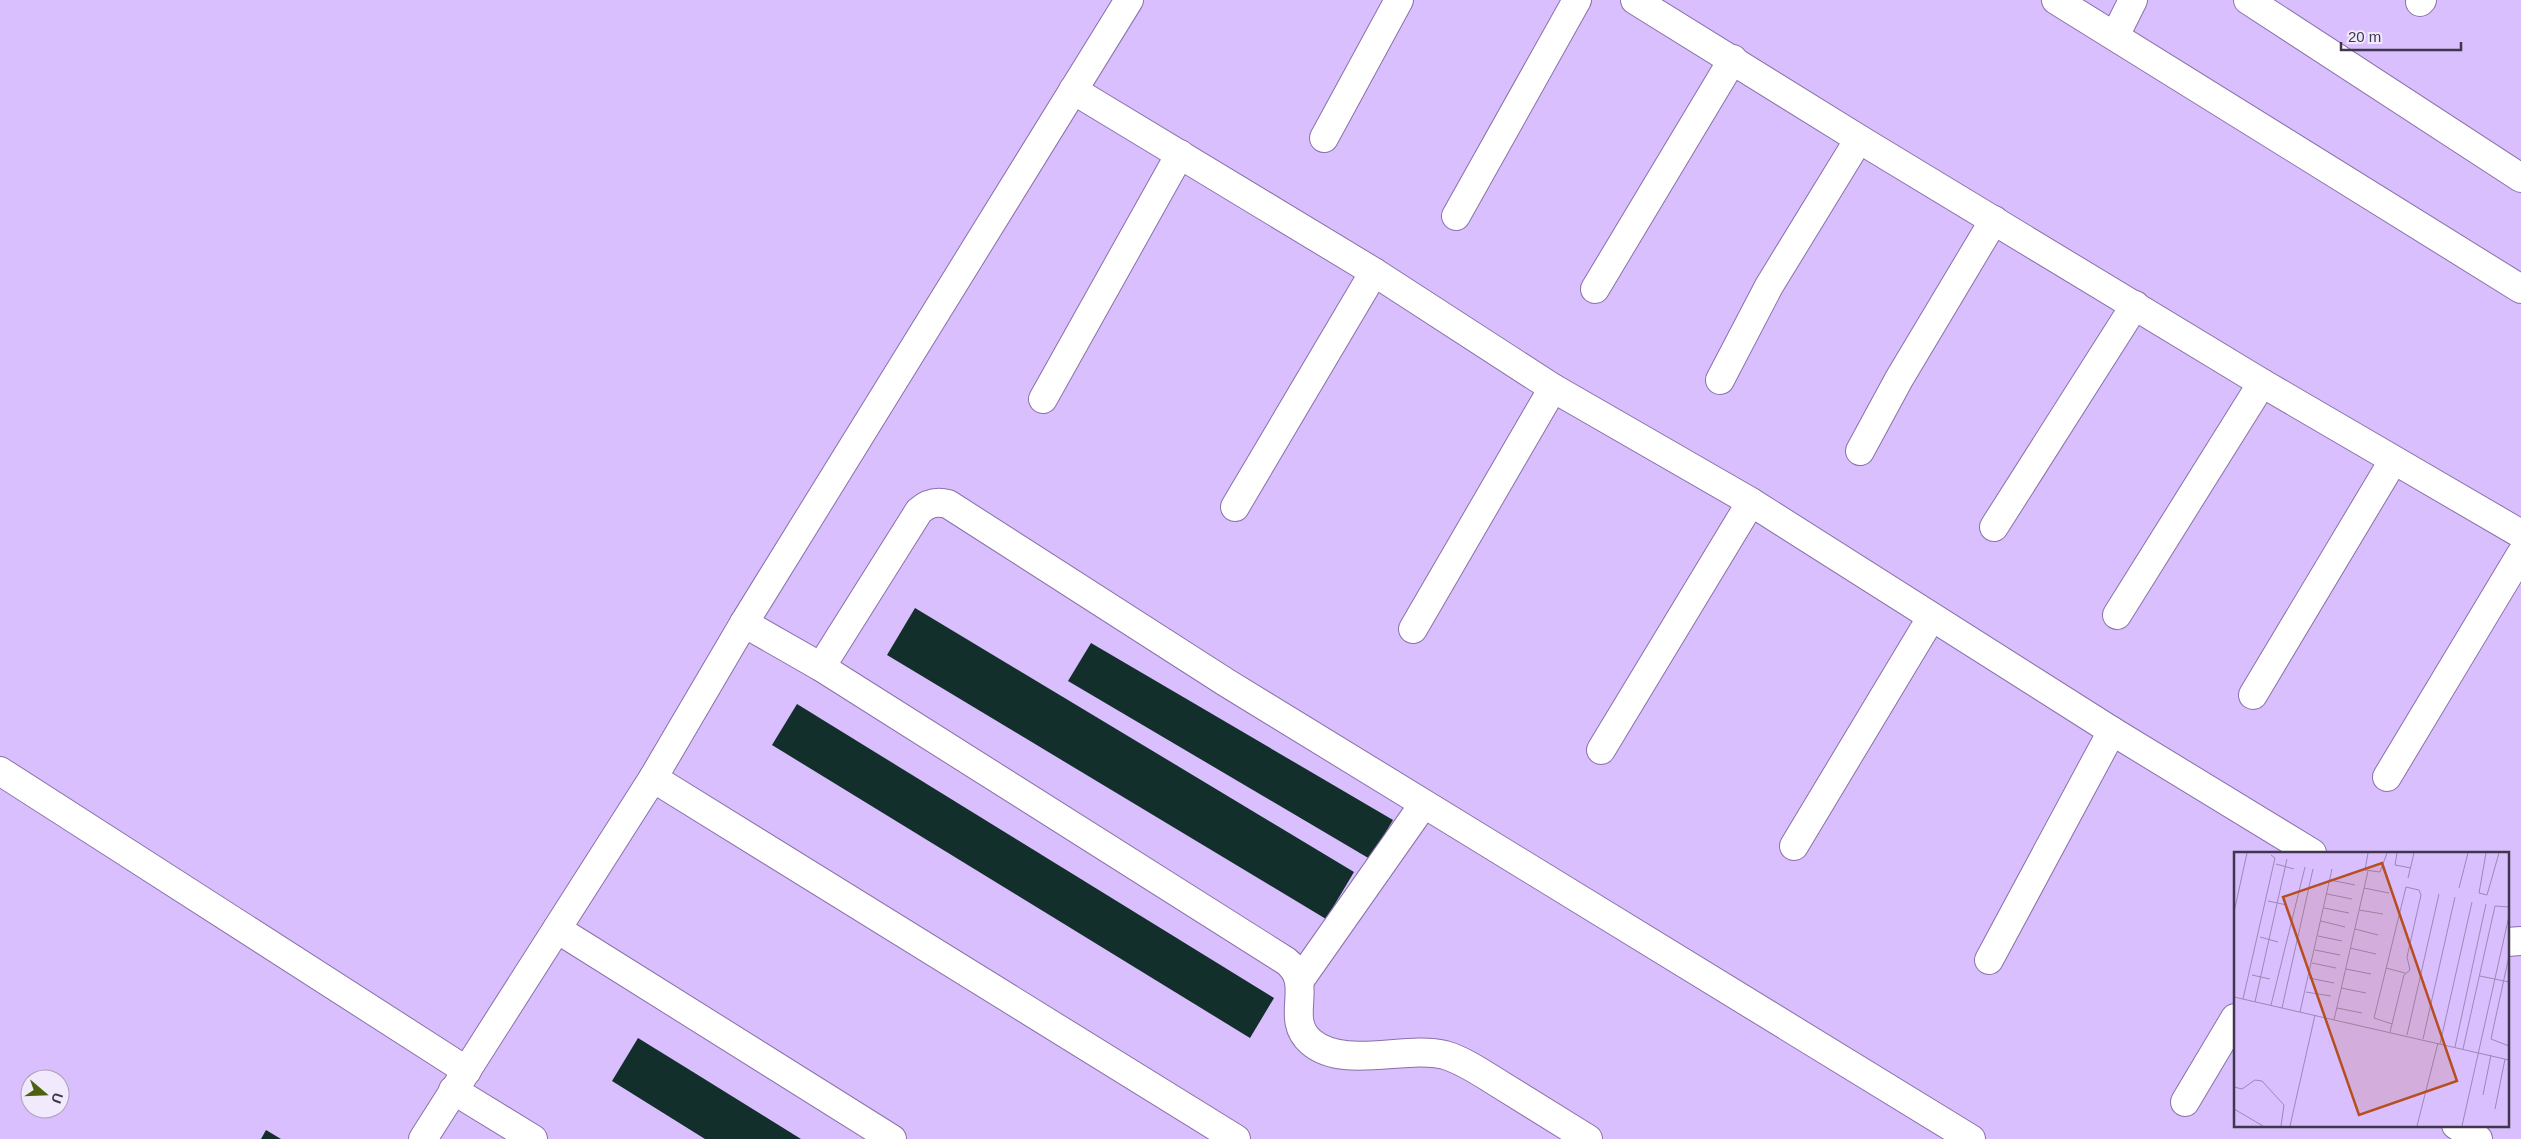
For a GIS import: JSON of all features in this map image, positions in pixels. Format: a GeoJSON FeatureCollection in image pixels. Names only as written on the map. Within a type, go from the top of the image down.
{"type":"FeatureCollection","features":[{"type":"Feature","properties":{"kind":"street"},"geometry":{"type":"LineString","coordinates":[[423,1139],[653,778],[744,623],[1128,0]]}},
{"type":"Feature","properties":{"kind":"street"},"geometry":{"type":"LineString","coordinates":[[1324,138],[1399,0]]}},
{"type":"Feature","properties":{"kind":"street"},"geometry":{"type":"LineString","coordinates":[[1456,216],[1577,0]]}},
{"type":"Feature","properties":{"kind":"street"},"geometry":{"type":"LineString","coordinates":[[1635,0],[1733,59],[1859,139],[2262,383],[2521,534]]}},
{"type":"Feature","properties":{"kind":"street"},"geometry":{"type":"LineString","coordinates":[[2056,0],[2521,289]]}},
{"type":"Feature","properties":{"kind":"street"},"geometry":{"type":"LineString","coordinates":[[2114,36],[2133,0]]}},
{"type":"Feature","properties":{"kind":"street"},"geometry":{"type":"LineString","coordinates":[[2248,0],[2521,178]]}},
{"type":"Feature","properties":{"kind":"street"},"geometry":{"type":"LineString","coordinates":[[1595,289],[1733,59]]}},
{"type":"Feature","properties":{"kind":"street"},"geometry":{"type":"LineString","coordinates":[[1073,90],[1374,272],[1553,388],[1751,502],[1931,618],[2310,852]]}},
{"type":"Feature","properties":{"kind":"street"},"geometry":{"type":"LineString","coordinates":[[1720,380],[1769,286],[1859,139]]}},
{"type":"Feature","properties":{"kind":"street"},"geometry":{"type":"LineString","coordinates":[[1043,399],[1180,154]]}},
{"type":"Feature","properties":{"kind":"street"},"geometry":{"type":"LineString","coordinates":[[1860,451],[1994,220]]}},
{"type":"Feature","properties":{"kind":"street"},"geometry":{"type":"LineString","coordinates":[[1235,507],[1374,272]]}},
{"type":"Feature","properties":{"kind":"street"},"geometry":{"type":"LineString","coordinates":[[1994,527],[2135,305]]}},
{"type":"Feature","properties":{"kind":"street"},"geometry":{"type":"LineString","coordinates":[[2117,615],[2262,383]]}},
{"type":"Feature","properties":{"kind":"street"},"geometry":{"type":"LineString","coordinates":[[1413,629],[1553,388]]}},
{"type":"Feature","properties":{"kind":"street"},"geometry":{"type":"LineString","coordinates":[[2253,695],[2393,461]]}},
{"type":"Feature","properties":{"kind":"street"},"geometry":{"type":"LineString","coordinates":[[822,667],[918,511],[924,506],[939,501],[948,504],[1227,683],[1423,805],[1971,1139]]}},
{"type":"Feature","properties":{"kind":"street"},"geometry":{"type":"LineString","coordinates":[[1601,750],[1751,502]]}},
{"type":"Feature","properties":{"kind":"street"},"geometry":{"type":"LineString","coordinates":[[2387,777],[2521,554]]}},
{"type":"Feature","properties":{"kind":"street"},"geometry":{"type":"LineString","coordinates":[[1794,846],[1931,618]]}},
{"type":"Feature","properties":{"kind":"street"},"geometry":{"type":"LineString","coordinates":[[744,623],[822,667],[1286,960],[1294,967],[1300,980],[1300,1026],[1312,1043],[1320,1048],[1367,1056],[1430,1053],[1452,1057],[1475,1069],[1588,1139]]}},
{"type":"Feature","properties":{"kind":"street"},"geometry":{"type":"LineString","coordinates":[[1988,960],[2112,731]]}},
{"type":"Feature","properties":{"kind":"street"},"geometry":{"type":"LineString","coordinates":[[0,771],[460,1080],[533,1139]]}},
{"type":"Feature","properties":{"kind":"street"},"geometry":{"type":"LineString","coordinates":[[653,778],[1236,1139]]}},
{"type":"Feature","properties":{"kind":"street"},"geometry":{"type":"LineString","coordinates":[[1300,980],[1423,805]]}},
{"type":"Feature","properties":{"kind":"street"},"geometry":{"type":"LineString","coordinates":[[557,929],[892,1139]]}},
{"type":"Feature","properties":{"kind":"street"},"geometry":{"type":"LineString","coordinates":[[2508,942],[2521,941]]}},
{"type":"Feature","properties":{"kind":"street"},"geometry":{"type":"LineString","coordinates":[[2185,1102],[2234,1020]]}},
{"type":"Feature","properties":{"kind":"street"},"geometry":{"type":"LineString","coordinates":[[2458,1126],[2478,1139]]}},
{"type":"Feature","properties":{"kind":"building"},"geometry":{"type":"Polygon","coordinates":[[[915,608],[1354,872],[1326,919],[887,655],[915,608]]]}},
{"type":"Feature","properties":{"kind":"building"},"geometry":{"type":"Polygon","coordinates":[[[1091,643],[1393,820],[1370,859],[1068,681],[1091,643]]]}},
{"type":"Feature","properties":{"kind":"building"},"geometry":{"type":"Polygon","coordinates":[[[797,704],[1274,998],[1250,1038],[772,745],[797,704]]]}},
{"type":"Feature","properties":{"kind":"building"},"geometry":{"type":"Polygon","coordinates":[[[638,1038],[801,1139],[705,1139],[612,1081],[638,1038]]]}},
{"type":"Feature","properties":{"kind":"building"},"geometry":{"type":"Polygon","coordinates":[[[266,1130],[281,1139],[261,1139],[266,1130]]]}}]}
